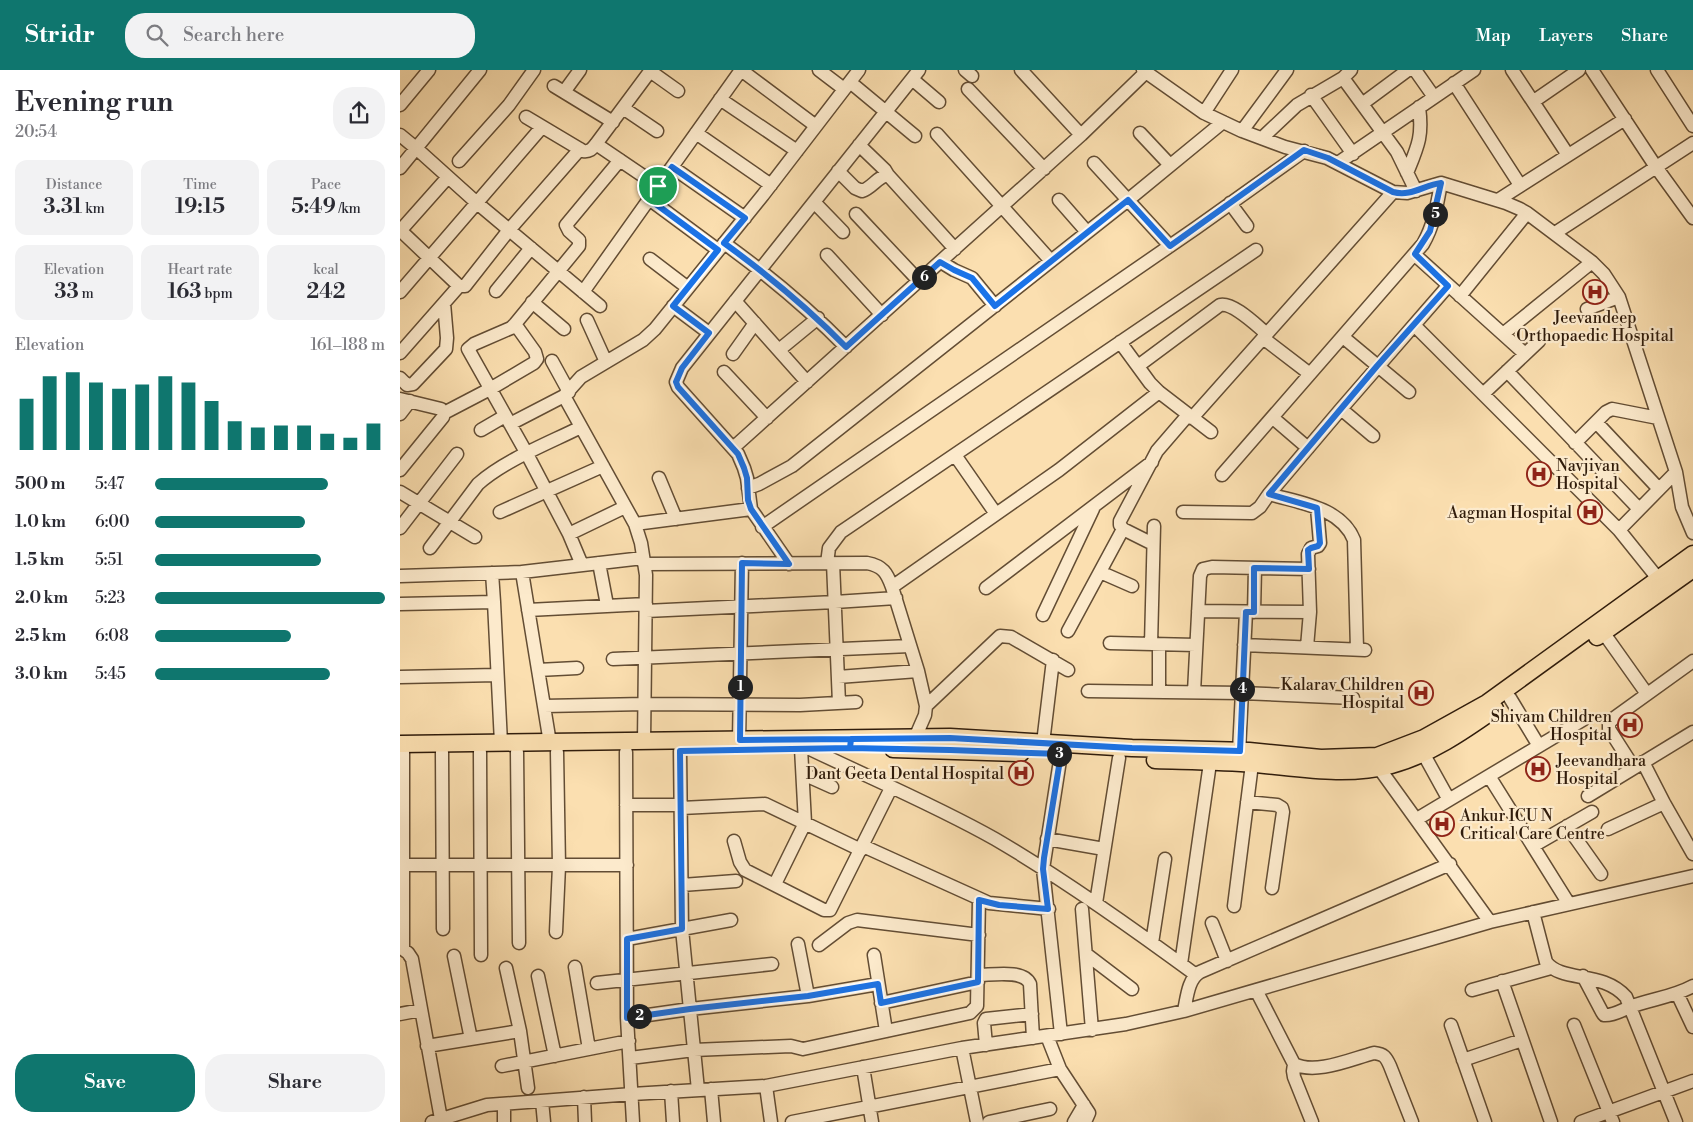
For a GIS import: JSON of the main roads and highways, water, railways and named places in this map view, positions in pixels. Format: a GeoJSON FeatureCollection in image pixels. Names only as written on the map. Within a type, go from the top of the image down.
{"type":"FeatureCollection","features":[{"type":"Feature","properties":{"kind":"main road"},"geometry":{"type":"LineString","coordinates":[[401,749],[442,752],[517,752],[553,747],[644,742],[740,740],[1061,754],[1252,764],[1332,771],[1362,771],[1412,759],[1480,720],[1603,632],[1662,584],[1693,554]]}},
{"type":"Feature","properties":{"kind":"main road"},"geometry":{"type":"LineString","coordinates":[[401,749],[501,743],[626,752],[680,751],[805,748],[916,738],[950,738],[1132,748],[1240,751],[1321,758],[1377,756],[1424,738],[1487,703],[1662,584],[1693,569]]}},
{"type":"Feature","properties":{"kind":"place","name":"Jeevandeep Orthopaedic Hospital"},"geometry":{"type":"Point","coordinates":[1595,292]}},
{"type":"Feature","properties":{"kind":"place","name":"Navjivan Hospital"},"geometry":{"type":"Point","coordinates":[1539,474]}},
{"type":"Feature","properties":{"kind":"place","name":"Aagman Hospital"},"geometry":{"type":"Point","coordinates":[1590,512]}},
{"type":"Feature","properties":{"kind":"place","name":"Kalarav Children Hospital"},"geometry":{"type":"Point","coordinates":[1421,693]}},
{"type":"Feature","properties":{"kind":"place","name":"Shivam Children Hospital"},"geometry":{"type":"Point","coordinates":[1630,725]}},
{"type":"Feature","properties":{"kind":"place","name":"Jeevandhara Hospital"},"geometry":{"type":"Point","coordinates":[1538,769]}},
{"type":"Feature","properties":{"kind":"place","name":"Dant Geeta Dental Hospital"},"geometry":{"type":"Point","coordinates":[1021,773]}},
{"type":"Feature","properties":{"kind":"place","name":"Ankur ICU N Critical Care Centre"},"geometry":{"type":"Point","coordinates":[1442,824]}}]}
